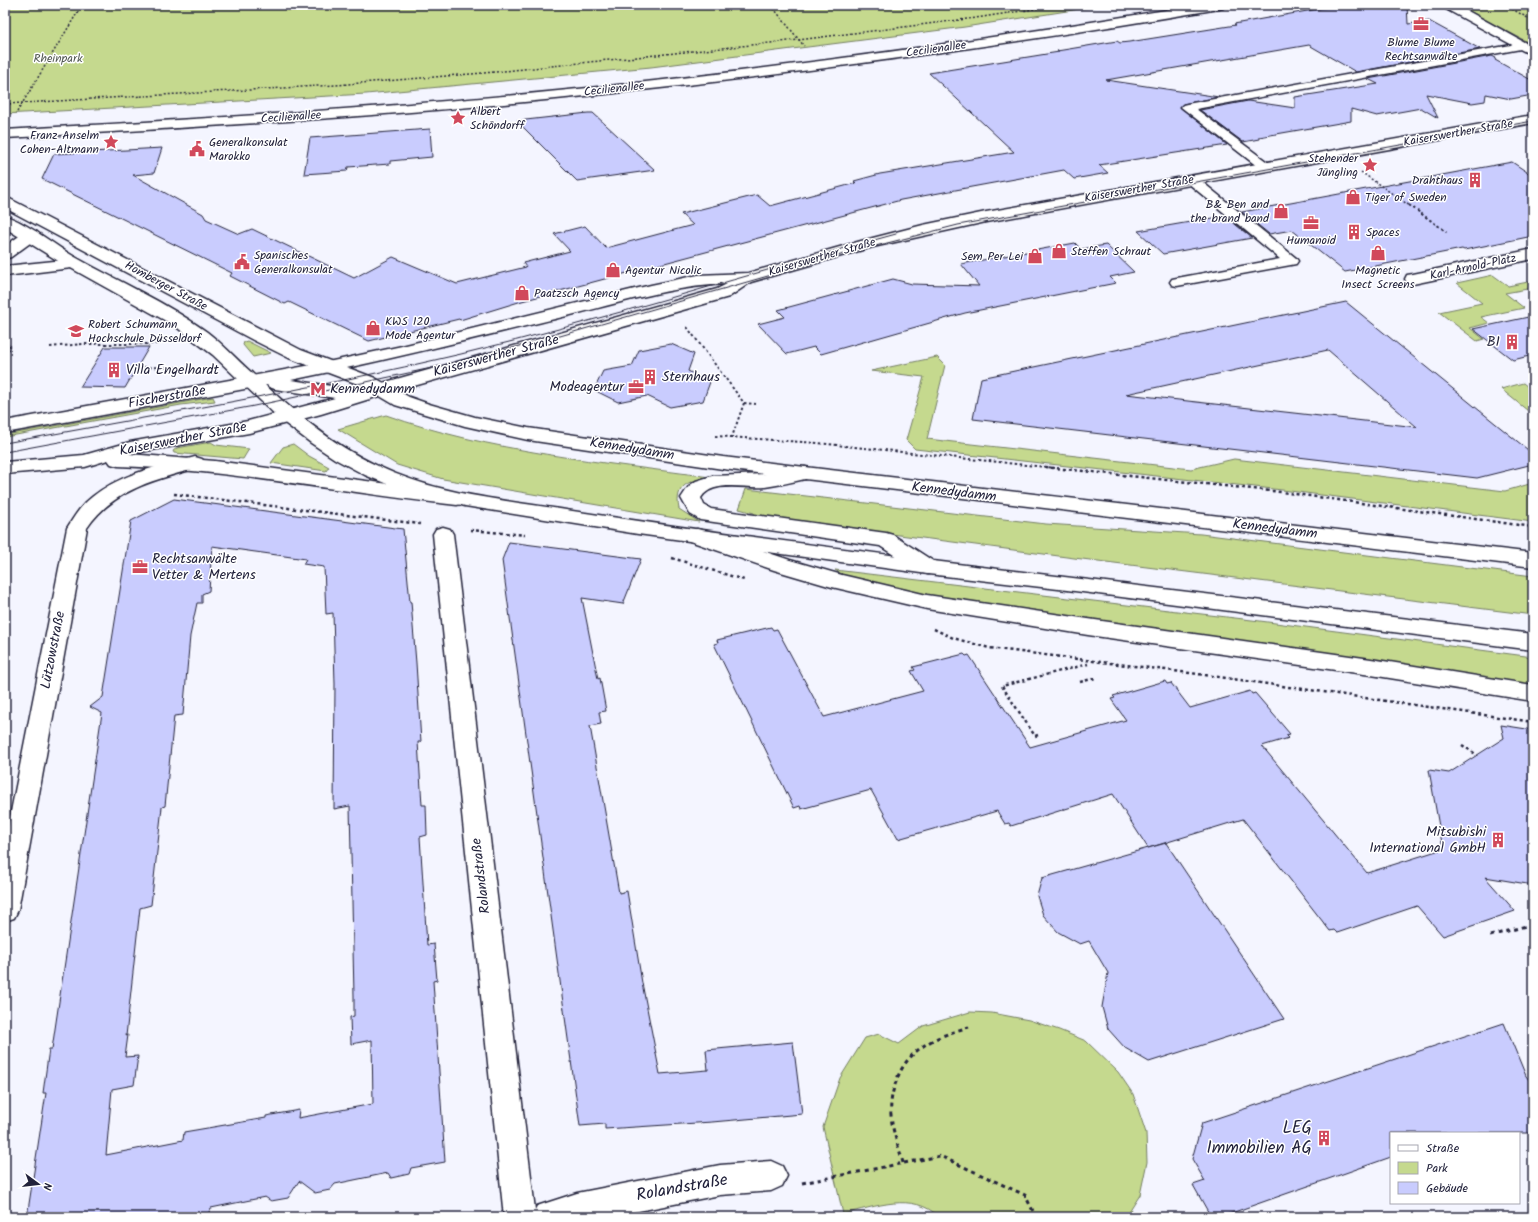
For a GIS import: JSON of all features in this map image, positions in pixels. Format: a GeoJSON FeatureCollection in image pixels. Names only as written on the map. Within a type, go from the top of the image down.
{"type":"FeatureCollection","features":[{"type":"Feature","properties":{"kind":"main road","name":"Cecilienallee"},"geometry":{"type":"LineString","coordinates":[[5,134],[311,116],[608,90],[739,76],[937,49],[1126,21],[1219,5]]}},
{"type":"Feature","properties":{"kind":"main road"},"geometry":{"type":"LineString","coordinates":[[1448,5],[1528,49]]}},
{"type":"Feature","properties":{"kind":"main road","name":"Kaiserswerther Straße"},"geometry":{"type":"LineString","coordinates":[[328,367],[402,351],[651,290],[698,280],[749,278],[923,230],[986,217],[1533,119]]}},
{"type":"Feature","properties":{"kind":"main road","name":"Homberger Straße"},"geometry":{"type":"LineString","coordinates":[[5,202],[295,354],[382,389]]}},
{"type":"Feature","properties":{"kind":"main road","name":"Homberger Straße"},"geometry":{"type":"LineString","coordinates":[[5,221],[31,235],[74,264],[190,329],[228,358],[289,417]]}},
{"type":"Feature","properties":{"kind":"main road"},"geometry":{"type":"LineString","coordinates":[[5,254],[31,235]]}},
{"type":"Feature","properties":{"kind":"main road","name":"Karl-Arnold-Platz"},"geometry":{"type":"LineString","coordinates":[[1413,279],[1533,254]]}},
{"type":"Feature","properties":{"kind":"main road"},"geometry":{"type":"LineString","coordinates":[[5,271],[74,264]]}},
{"type":"Feature","properties":{"kind":"main road","name":"Kaiserswerther Straße"},"geometry":{"type":"LineString","coordinates":[[5,468],[85,461],[130,448],[249,427],[289,417],[382,389],[723,293],[749,278]]}},
{"type":"Feature","properties":{"kind":"main road","name":"Fischerstraße"},"geometry":{"type":"LineString","coordinates":[[5,427],[328,367]]}},
{"type":"Feature","properties":{"kind":"main road"},"geometry":{"type":"LineString","coordinates":[[252,382],[285,384],[358,396],[402,401]]}},
{"type":"Feature","properties":{"kind":"main road","name":"Kennedydamm"},"geometry":{"type":"LineString","coordinates":[[382,389],[402,401],[472,422],[528,434],[723,463],[1533,560]]}},
{"type":"Feature","properties":{"kind":"main road"},"geometry":{"type":"LineString","coordinates":[[289,417],[336,451],[372,471],[399,482],[465,500]]}},
{"type":"Feature","properties":{"kind":"main road"},"geometry":{"type":"LineString","coordinates":[[85,461],[144,460],[240,468],[375,489],[465,500],[697,536],[928,567],[1067,582],[1533,642]]}},
{"type":"Feature","properties":{"kind":"main road","name":"Lützowstraße"},"geometry":{"type":"LineString","coordinates":[[5,910],[77,528],[82,518],[94,505],[119,488],[150,476],[195,464]]}},
{"type":"Feature","properties":{"kind":"main road"},"geometry":{"type":"LineString","coordinates":[[805,473],[763,481],[714,482],[695,490],[691,498],[694,507],[699,512],[707,515],[886,540],[928,567]]}},
{"type":"Feature","properties":{"kind":"main road","name":"Rolandstraße"},"geometry":{"type":"LineString","coordinates":[[444,530],[520,1217]]}},
{"type":"Feature","properties":{"kind":"main road"},"geometry":{"type":"LineString","coordinates":[[697,536],[782,566],[840,582],[927,602],[1088,627],[1363,666],[1533,693]]}},
{"type":"Feature","properties":{"kind":"main road","name":"Rolandstraße"},"geometry":{"type":"LineString","coordinates":[[548,1217],[577,1208],[720,1180],[771,1176]]}},
{"type":"Feature","properties":{"kind":"lane"},"geometry":{"type":"LineString","coordinates":[[1266,167],[1187,107],[1528,49]]}},
{"type":"Feature","properties":{"kind":"lane"},"geometry":{"type":"LineString","coordinates":[[1177,282],[1291,261],[1192,180]]}},
{"type":"Feature","properties":{"kind":"path"},"geometry":{"type":"LineString","coordinates":[[24,112],[16,113],[82,5]]}},
{"type":"Feature","properties":{"kind":"path"},"geometry":{"type":"LineString","coordinates":[[771,5],[806,48],[798,49]]}},
{"type":"Feature","properties":{"kind":"path"},"geometry":{"type":"LineString","coordinates":[[5,104],[336,85],[495,72],[798,40],[976,18],[1060,5]]}},
{"type":"Feature","properties":{"kind":"path"},"geometry":{"type":"LineString","coordinates":[[1505,5],[1533,21]]}},
{"type":"Feature","properties":{"kind":"path"},"geometry":{"type":"LineString","coordinates":[[1336,154],[1447,232]]}},
{"type":"Feature","properties":{"kind":"path"},"geometry":{"type":"LineString","coordinates":[[683,305],[682,319],[744,403],[756,404]]}},
{"type":"Feature","properties":{"kind":"path"},"geometry":{"type":"LineString","coordinates":[[50,347],[83,344],[156,344],[169,338]]}},
{"type":"Feature","properties":{"kind":"path"},"geometry":{"type":"LineString","coordinates":[[5,342],[11,347],[5,353]]}},
{"type":"Feature","properties":{"kind":"path"},"geometry":{"type":"LineString","coordinates":[[140,367],[195,368]]}},
{"type":"Feature","properties":{"kind":"path"},"geometry":{"type":"LineString","coordinates":[[732,437],[744,403]]}},
{"type":"Feature","properties":{"kind":"path"},"geometry":{"type":"LineString","coordinates":[[711,436],[817,443],[1281,492],[1533,527]]}},
{"type":"Feature","properties":{"kind":"path"},"geometry":{"type":"LineString","coordinates":[[171,493],[444,530],[531,535]]}},
{"type":"Feature","properties":{"kind":"path"},"geometry":{"type":"LineString","coordinates":[[1038,735],[1035,736],[1002,686],[1088,664]]}},
{"type":"Feature","properties":{"kind":"path"},"geometry":{"type":"LineString","coordinates":[[1080,682],[1096,678]]}},
{"type":"Feature","properties":{"kind":"path"},"geometry":{"type":"LineString","coordinates":[[1462,745],[1477,755]]}},
{"type":"Feature","properties":{"kind":"path"},"geometry":{"type":"LineString","coordinates":[[1490,936],[1533,924]]}},
{"type":"Feature","properties":{"kind":"path"},"geometry":{"type":"LineString","coordinates":[[903,1164],[891,1117],[890,1100],[896,1082],[906,1062],[919,1048],[940,1037],[970,1027]]}},
{"type":"Feature","properties":{"kind":"path"},"geometry":{"type":"LineString","coordinates":[[771,1176],[802,1183],[812,1182],[940,1156],[1025,1195],[1036,1217]]}},
{"type":"Feature","properties":{"kind":"green space","name":"Rheinpark"},"geometry":{"type":"Polygon","coordinates":[[[5,5],[1105,5],[965,27],[651,67],[366,94],[5,114],[5,5]]]}},
{"type":"Feature","properties":{"kind":"green space"},"geometry":{"type":"Polygon","coordinates":[[[1458,5],[1533,5],[1533,45],[1462,7],[1458,5]]]}},
{"type":"Feature","properties":{"kind":"green space"},"geometry":{"type":"Polygon","coordinates":[[[1493,275],[1508,286],[1533,281],[1533,288],[1505,293],[1524,308],[1481,317],[1489,323],[1470,328],[1484,339],[1477,341],[1439,312],[1482,303],[1457,283],[1493,275]]]}},
{"type":"Feature","properties":{"kind":"green space"},"geometry":{"type":"Polygon","coordinates":[[[247,341],[271,353],[253,357],[243,345],[244,342],[247,341]]]}},
{"type":"Feature","properties":{"kind":"green space"},"geometry":{"type":"Polygon","coordinates":[[[937,357],[945,365],[927,439],[1191,469],[1234,459],[1505,491],[1533,483],[1533,522],[1282,490],[915,449],[906,440],[924,377],[871,371],[937,357]]]}},
{"type":"Feature","properties":{"kind":"green space"},"geometry":{"type":"Polygon","coordinates":[[[1523,383],[1533,391],[1533,415],[1501,389],[1523,383]]]}},
{"type":"Feature","properties":{"kind":"green space"},"geometry":{"type":"Polygon","coordinates":[[[213,397],[215,401],[181,405],[5,437],[5,435],[213,397]]]}},
{"type":"Feature","properties":{"kind":"green space"},"geometry":{"type":"Polygon","coordinates":[[[386,415],[425,428],[506,447],[587,461],[710,477],[690,482],[681,489],[679,494],[679,509],[699,522],[443,479],[397,465],[338,429],[386,415]]]}},
{"type":"Feature","properties":{"kind":"green space"},"geometry":{"type":"Polygon","coordinates":[[[211,442],[216,445],[249,449],[243,459],[174,453],[173,451],[177,448],[211,442]]]}},
{"type":"Feature","properties":{"kind":"green space"},"geometry":{"type":"Polygon","coordinates":[[[293,444],[309,456],[329,467],[326,471],[271,463],[283,447],[293,444]]]}},
{"type":"Feature","properties":{"kind":"green space"},"geometry":{"type":"Polygon","coordinates":[[[746,489],[1046,524],[1201,534],[1533,576],[1533,615],[1074,558],[755,516],[754,513],[739,509],[746,489]]]}},
{"type":"Feature","properties":{"kind":"green space"},"geometry":{"type":"Polygon","coordinates":[[[835,570],[1260,621],[1533,657],[1533,688],[941,600],[852,580],[835,570]]]}},
{"type":"Feature","properties":{"kind":"green space"},"geometry":{"type":"Polygon","coordinates":[[[970,1012],[992,1013],[1029,1020],[1059,1030],[1086,1041],[1118,1072],[1133,1094],[1146,1133],[1147,1162],[1140,1195],[1126,1217],[939,1217],[929,1209],[906,1203],[881,1205],[843,1214],[823,1127],[840,1078],[865,1038],[879,1034],[899,1044],[923,1026],[970,1012]]]}},
{"type":"Feature","properties":{"kind":"building"},"geometry":{"type":"Polygon","coordinates":[[[1341,5],[1407,5],[1408,24],[1429,21],[1480,49],[1356,72],[1309,45],[1106,80],[1219,97],[1183,104],[1180,107],[1227,145],[1099,165],[1108,173],[1074,179],[1064,170],[901,200],[522,301],[460,320],[369,341],[289,302],[285,304],[230,276],[232,273],[42,179],[54,154],[162,148],[154,173],[133,175],[203,214],[206,219],[239,234],[252,229],[354,278],[393,257],[457,284],[526,267],[523,263],[570,251],[554,234],[585,226],[606,248],[693,225],[681,214],[757,195],[770,206],[856,183],[854,181],[880,174],[1014,152],[929,73],[1117,41],[1120,43],[1129,42],[1236,25],[1234,24],[1341,5]]]}},
{"type":"Feature","properties":{"kind":"building"},"geometry":{"type":"Polygon","coordinates":[[[1492,56],[1496,58],[1495,60],[1533,81],[1533,95],[1511,99],[1486,94],[1485,101],[1472,103],[1426,94],[1438,118],[1421,108],[1377,116],[1351,109],[1351,121],[1259,137],[1259,139],[1243,142],[1200,110],[1248,101],[1295,108],[1295,97],[1378,84],[1368,79],[1492,56]]]}},
{"type":"Feature","properties":{"kind":"building"},"geometry":{"type":"Polygon","coordinates":[[[593,113],[655,170],[577,181],[517,121],[593,113]]]}},
{"type":"Feature","properties":{"kind":"building"},"geometry":{"type":"Polygon","coordinates":[[[430,129],[432,157],[390,161],[390,164],[348,167],[347,171],[304,174],[310,138],[430,129]]]}},
{"type":"Feature","properties":{"kind":"building"},"geometry":{"type":"Polygon","coordinates":[[[1512,162],[1533,176],[1533,236],[1464,250],[1462,249],[1345,272],[1292,230],[1269,234],[1242,212],[1512,162]]]}},
{"type":"Feature","properties":{"kind":"building"},"geometry":{"type":"Polygon","coordinates":[[[1225,216],[1252,238],[1163,254],[1138,231],[1225,216]]]}},
{"type":"Feature","properties":{"kind":"building"},"geometry":{"type":"Polygon","coordinates":[[[1075,243],[1081,249],[1106,245],[1134,272],[1110,277],[1116,283],[965,313],[821,354],[814,347],[787,354],[758,324],[785,317],[778,310],[893,279],[912,284],[979,286],[961,264],[1075,243]]]}},
{"type":"Feature","properties":{"kind":"building"},"geometry":{"type":"Polygon","coordinates":[[[1346,302],[1533,454],[1533,464],[1477,478],[973,419],[981,378],[1346,302]],[[1328,350],[1126,394],[1417,427],[1328,350]]]}},
{"type":"Feature","properties":{"kind":"building","name":"B1"},"geometry":{"type":"Polygon","coordinates":[[[1533,316],[1533,355],[1513,360],[1473,329],[1533,316]]]}},
{"type":"Feature","properties":{"kind":"building","name":"Sternhaus"},"geometry":{"type":"Polygon","coordinates":[[[671,344],[694,354],[688,371],[710,382],[703,401],[670,407],[647,396],[618,402],[594,390],[603,371],[632,366],[639,350],[671,344]]]}},
{"type":"Feature","properties":{"kind":"building","name":"Villa Engelhardt"},"geometry":{"type":"Polygon","coordinates":[[[105,347],[149,347],[125,388],[80,387],[105,347]]]}},
{"type":"Feature","properties":{"kind":"building"},"geometry":{"type":"Polygon","coordinates":[[[174,499],[403,529],[416,663],[421,742],[418,742],[422,805],[426,805],[427,835],[420,837],[427,945],[434,944],[437,980],[433,981],[445,1162],[411,1168],[409,1174],[391,1178],[388,1173],[335,1184],[330,1190],[315,1193],[299,1181],[288,1198],[271,1201],[265,1197],[211,1208],[208,1214],[191,1217],[27,1217],[46,1093],[43,1093],[49,1049],[52,1049],[102,713],[90,707],[103,697],[131,521],[174,499]],[[212,546],[209,591],[202,594],[202,603],[197,603],[190,636],[183,715],[174,716],[165,806],[162,807],[151,905],[140,908],[125,1057],[138,1056],[134,1085],[112,1089],[106,1155],[183,1140],[184,1132],[266,1118],[266,1116],[299,1110],[298,1118],[373,1104],[372,1040],[351,1044],[350,1017],[354,1016],[354,996],[350,806],[334,809],[335,684],[333,613],[326,614],[324,567],[303,564],[306,559],[212,546]]]}},
{"type":"Feature","properties":{"kind":"building"},"geometry":{"type":"Polygon","coordinates":[[[509,542],[641,559],[623,604],[582,598],[606,711],[599,712],[601,724],[590,726],[619,893],[627,891],[642,983],[660,1074],[708,1070],[706,1050],[793,1042],[802,1114],[605,1129],[605,1124],[580,1126],[502,560],[509,542]]]}},
{"type":"Feature","properties":{"kind":"building"},"geometry":{"type":"Polygon","coordinates":[[[771,627],[773,630],[777,629],[824,717],[923,691],[911,671],[915,670],[913,667],[964,654],[966,656],[969,655],[1030,747],[1126,720],[1111,699],[1115,698],[1113,696],[1165,681],[1167,684],[1171,683],[1190,708],[1250,691],[1252,694],[1255,693],[1290,734],[1286,735],[1289,738],[1262,746],[1367,873],[1443,849],[1429,770],[1449,773],[1504,738],[1501,725],[1533,730],[1533,885],[1485,877],[1515,911],[1443,936],[1417,906],[1337,933],[1334,930],[1330,931],[1243,819],[1148,848],[1113,794],[1011,826],[1009,823],[1005,824],[997,811],[898,839],[871,790],[801,809],[800,806],[794,808],[714,644],[718,643],[717,640],[771,627]]]}},
{"type":"Feature","properties":{"kind":"building"},"geometry":{"type":"Polygon","coordinates":[[[1166,843],[1284,1019],[1149,1062],[1125,1048],[1108,1029],[1102,1007],[1108,973],[1089,941],[1080,944],[1058,932],[1043,915],[1037,896],[1042,878],[1166,843]]]}},
{"type":"Feature","properties":{"kind":"building","name":"LEG Immobilien AG"},"geometry":{"type":"Polygon","coordinates":[[[1504,1023],[1526,1076],[1533,1085],[1533,1133],[1390,1132],[1390,1157],[1220,1217],[1211,1217],[1193,1185],[1205,1181],[1192,1159],[1202,1123],[1504,1023]]]}},
{"type":"Feature","properties":{"kind":"tram line"},"geometry":{"type":"LineString","coordinates":[[5,452],[254,406],[441,366],[560,336],[844,254],[958,225],[1533,121]]}},
{"type":"Feature","properties":{"kind":"tram line"},"geometry":{"type":"LineString","coordinates":[[5,443],[290,391],[461,354],[625,311],[896,234]]}},
{"type":"Feature","properties":{"kind":"place","name":"Blume Blume Rechtsanwälte"},"geometry":{"type":"Point","coordinates":[1421,24]}},
{"type":"Feature","properties":{"kind":"place","name":"Albert Schöndorff"},"geometry":{"type":"Point","coordinates":[458,118]}},
{"type":"Feature","properties":{"kind":"place","name":"Franz Anselm Cohen-Altmann"},"geometry":{"type":"Point","coordinates":[111,142]}},
{"type":"Feature","properties":{"kind":"place","name":"Generalkonsulat Marokko"},"geometry":{"type":"Point","coordinates":[197,149]}},
{"type":"Feature","properties":{"kind":"place","name":"Stehender Jüngling"},"geometry":{"type":"Point","coordinates":[1370,165]}},
{"type":"Feature","properties":{"kind":"place","name":"Drahthaus"},"geometry":{"type":"Point","coordinates":[1475,180]}},
{"type":"Feature","properties":{"kind":"place","name":"Tiger of Sweden"},"geometry":{"type":"Point","coordinates":[1353,197]}},
{"type":"Feature","properties":{"kind":"place","name":"B& Ben and the brand band"},"geometry":{"type":"Point","coordinates":[1281,211]}},
{"type":"Feature","properties":{"kind":"place","name":"Humanoid"},"geometry":{"type":"Point","coordinates":[1311,223]}},
{"type":"Feature","properties":{"kind":"place","name":"Spaces"},"geometry":{"type":"Point","coordinates":[1354,232]}},
{"type":"Feature","properties":{"kind":"place","name":"Steffen Schraut"},"geometry":{"type":"Point","coordinates":[1059,251]}},
{"type":"Feature","properties":{"kind":"place","name":"Magnetic Insect Screens"},"geometry":{"type":"Point","coordinates":[1378,253]}},
{"type":"Feature","properties":{"kind":"place","name":"Sem Per Lei"},"geometry":{"type":"Point","coordinates":[1035,256]}},
{"type":"Feature","properties":{"kind":"place","name":"Spanisches Generalkonsulat"},"geometry":{"type":"Point","coordinates":[242,262]}},
{"type":"Feature","properties":{"kind":"place","name":"Agentur Nicolic"},"geometry":{"type":"Point","coordinates":[613,270]}},
{"type":"Feature","properties":{"kind":"place","name":"Paatzsch Agency"},"geometry":{"type":"Point","coordinates":[522,293]}},
{"type":"Feature","properties":{"kind":"place","name":"KWS 120 Mode Agentur"},"geometry":{"type":"Point","coordinates":[373,328]}},
{"type":"Feature","properties":{"kind":"place","name":"Robert Schumann Hochschule Düsseldorf"},"geometry":{"type":"Point","coordinates":[76,331]}},
{"type":"Feature","properties":{"kind":"place","name":"B1"},"geometry":{"type":"Point","coordinates":[1512,342]}},
{"type":"Feature","properties":{"kind":"place","name":"Villa Engelhardt"},"geometry":{"type":"Point","coordinates":[114,370]}},
{"type":"Feature","properties":{"kind":"place","name":"Sternhaus"},"geometry":{"type":"Point","coordinates":[650,377]}},
{"type":"Feature","properties":{"kind":"place","name":"Modeagentur"},"geometry":{"type":"Point","coordinates":[636,387]}},
{"type":"Feature","properties":{"kind":"place","name":"Kennedydamm"},"geometry":{"type":"Point","coordinates":[318,389]}},
{"type":"Feature","properties":{"kind":"place","name":"Rechtsanwälte Vetter & Mertens"},"geometry":{"type":"Point","coordinates":[140,567]}},
{"type":"Feature","properties":{"kind":"place","name":"Mitsubishi International GmbH"},"geometry":{"type":"Point","coordinates":[1498,840]}},
{"type":"Feature","properties":{"kind":"place","name":"LEG Immobilien AG"},"geometry":{"type":"Point","coordinates":[1324,1138]}}]}
